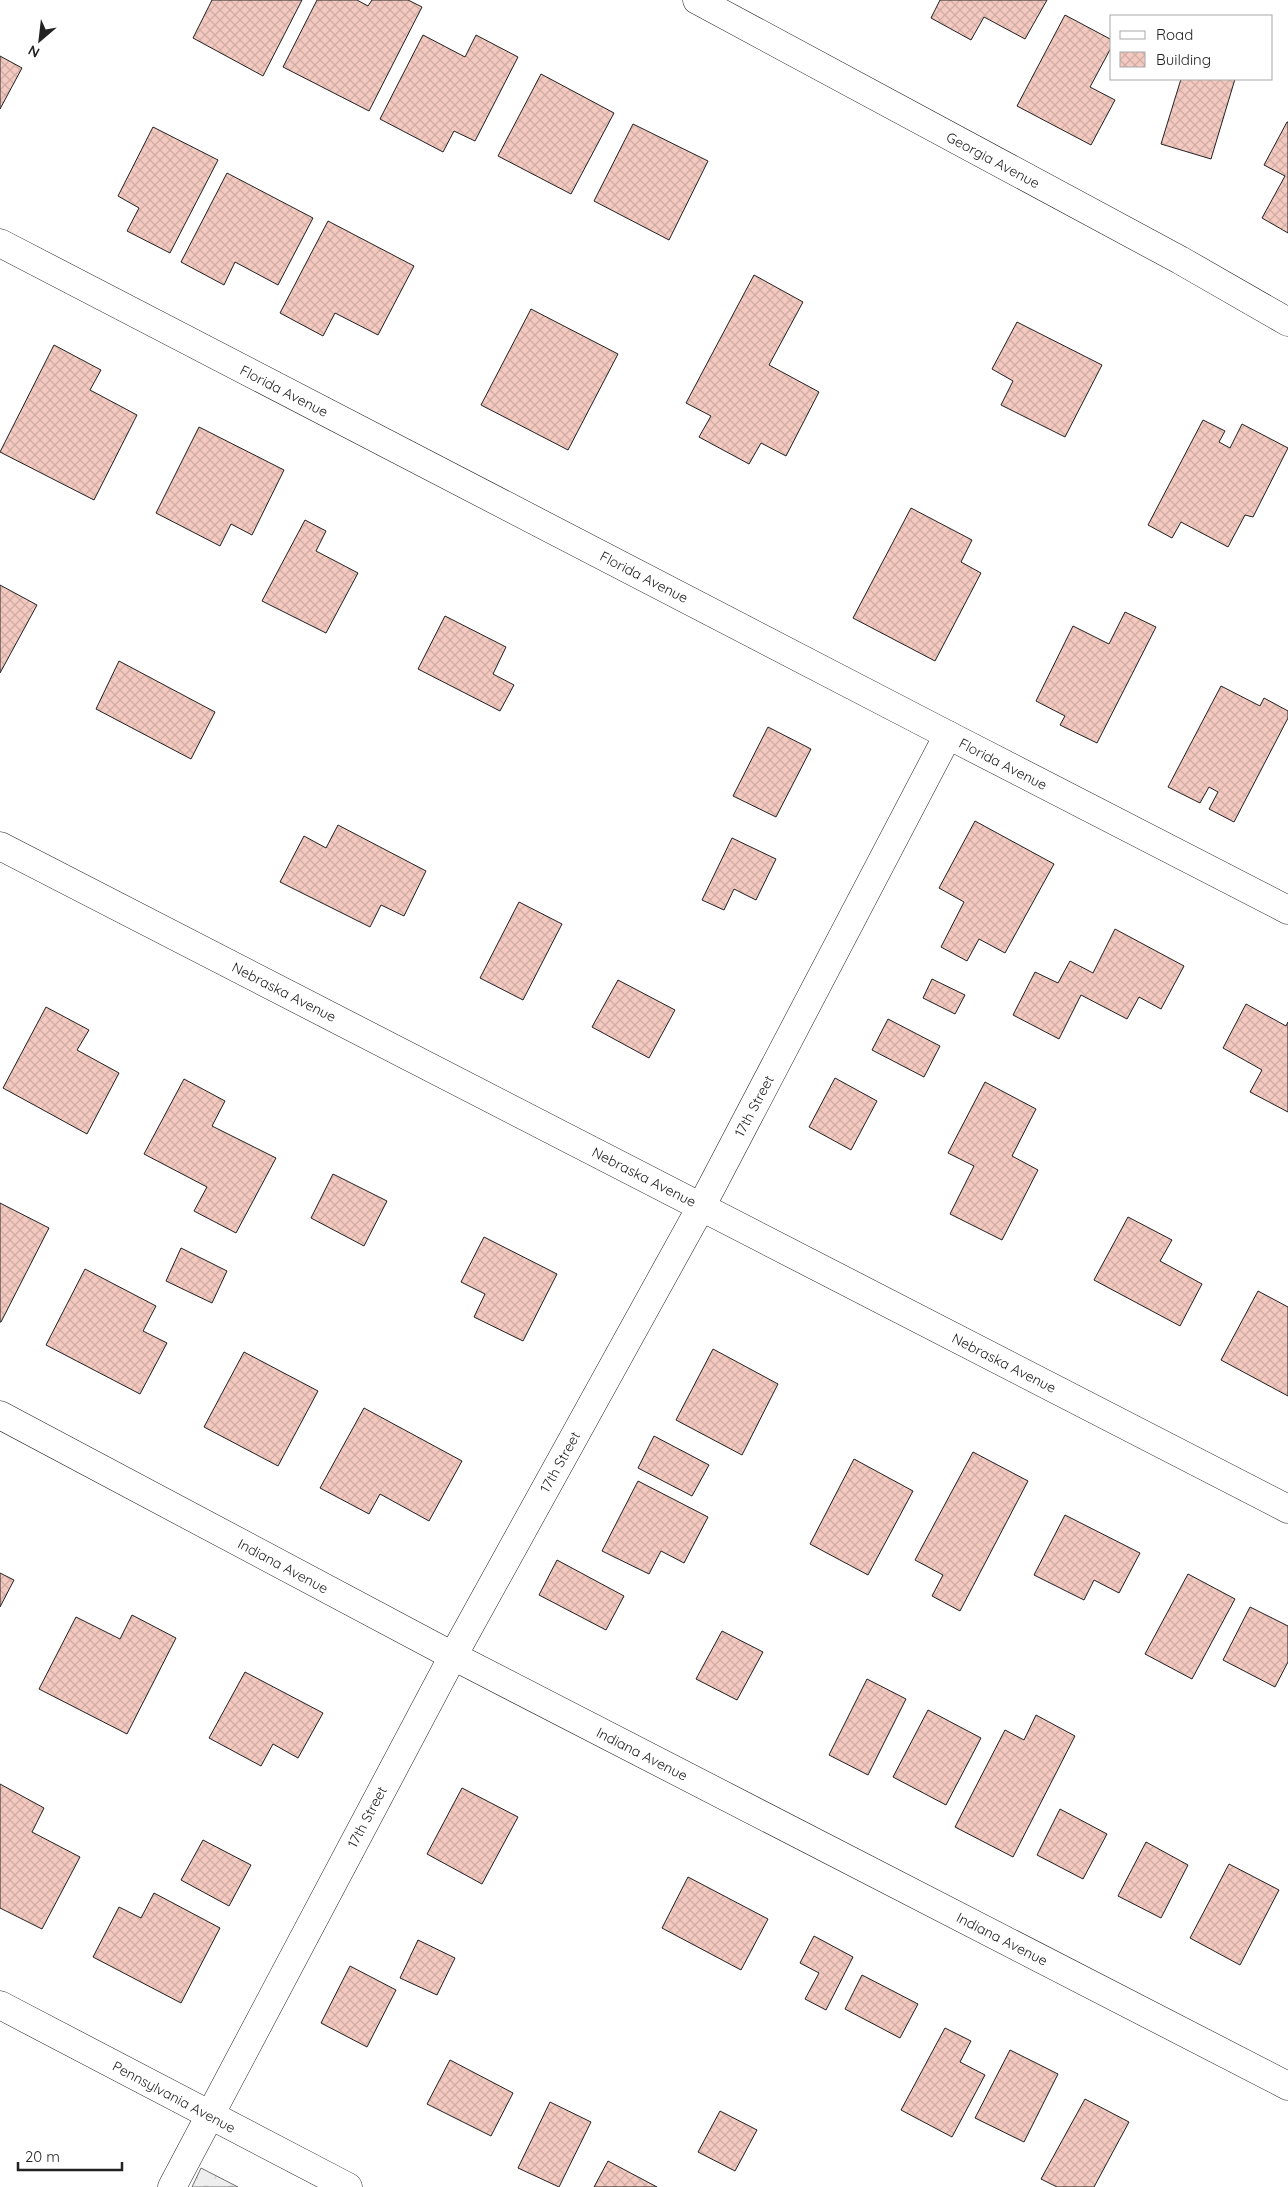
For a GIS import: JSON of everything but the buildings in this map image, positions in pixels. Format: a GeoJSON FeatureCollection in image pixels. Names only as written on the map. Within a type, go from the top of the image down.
{"type":"FeatureCollection","features":[{"type":"Feature","properties":{"kind":"street","name":"Georgia Avenue"},"geometry":{"type":"LineString","coordinates":[[697,0],[1180,260],[1288,322]]}},
{"type":"Feature","properties":{"kind":"street","name":"Florida Avenue"},"geometry":{"type":"LineString","coordinates":[[0,243],[1288,910]]}},
{"type":"Feature","properties":{"kind":"street","name":"17th Street"},"geometry":{"type":"LineString","coordinates":[[172,2187],[453,1656],[702,1207],[948,735]]}},
{"type":"Feature","properties":{"kind":"street","name":"Nebraska Avenue"},"geometry":{"type":"LineString","coordinates":[[0,846],[1288,1510]]}},
{"type":"Feature","properties":{"kind":"street","name":"Indiana Avenue"},"geometry":{"type":"LineString","coordinates":[[0,1416],[453,1656],[1288,2086]]}},
{"type":"Feature","properties":{"kind":"street","name":"Pennsylvania Avenue"},"geometry":{"type":"LineString","coordinates":[[0,2005],[348,2187]]}},
{"type":"Feature","properties":{"kind":"green space"},"geometry":{"type":"Polygon","coordinates":[[[201,2168],[238,2187],[192,2187],[201,2168]]]}}]}
